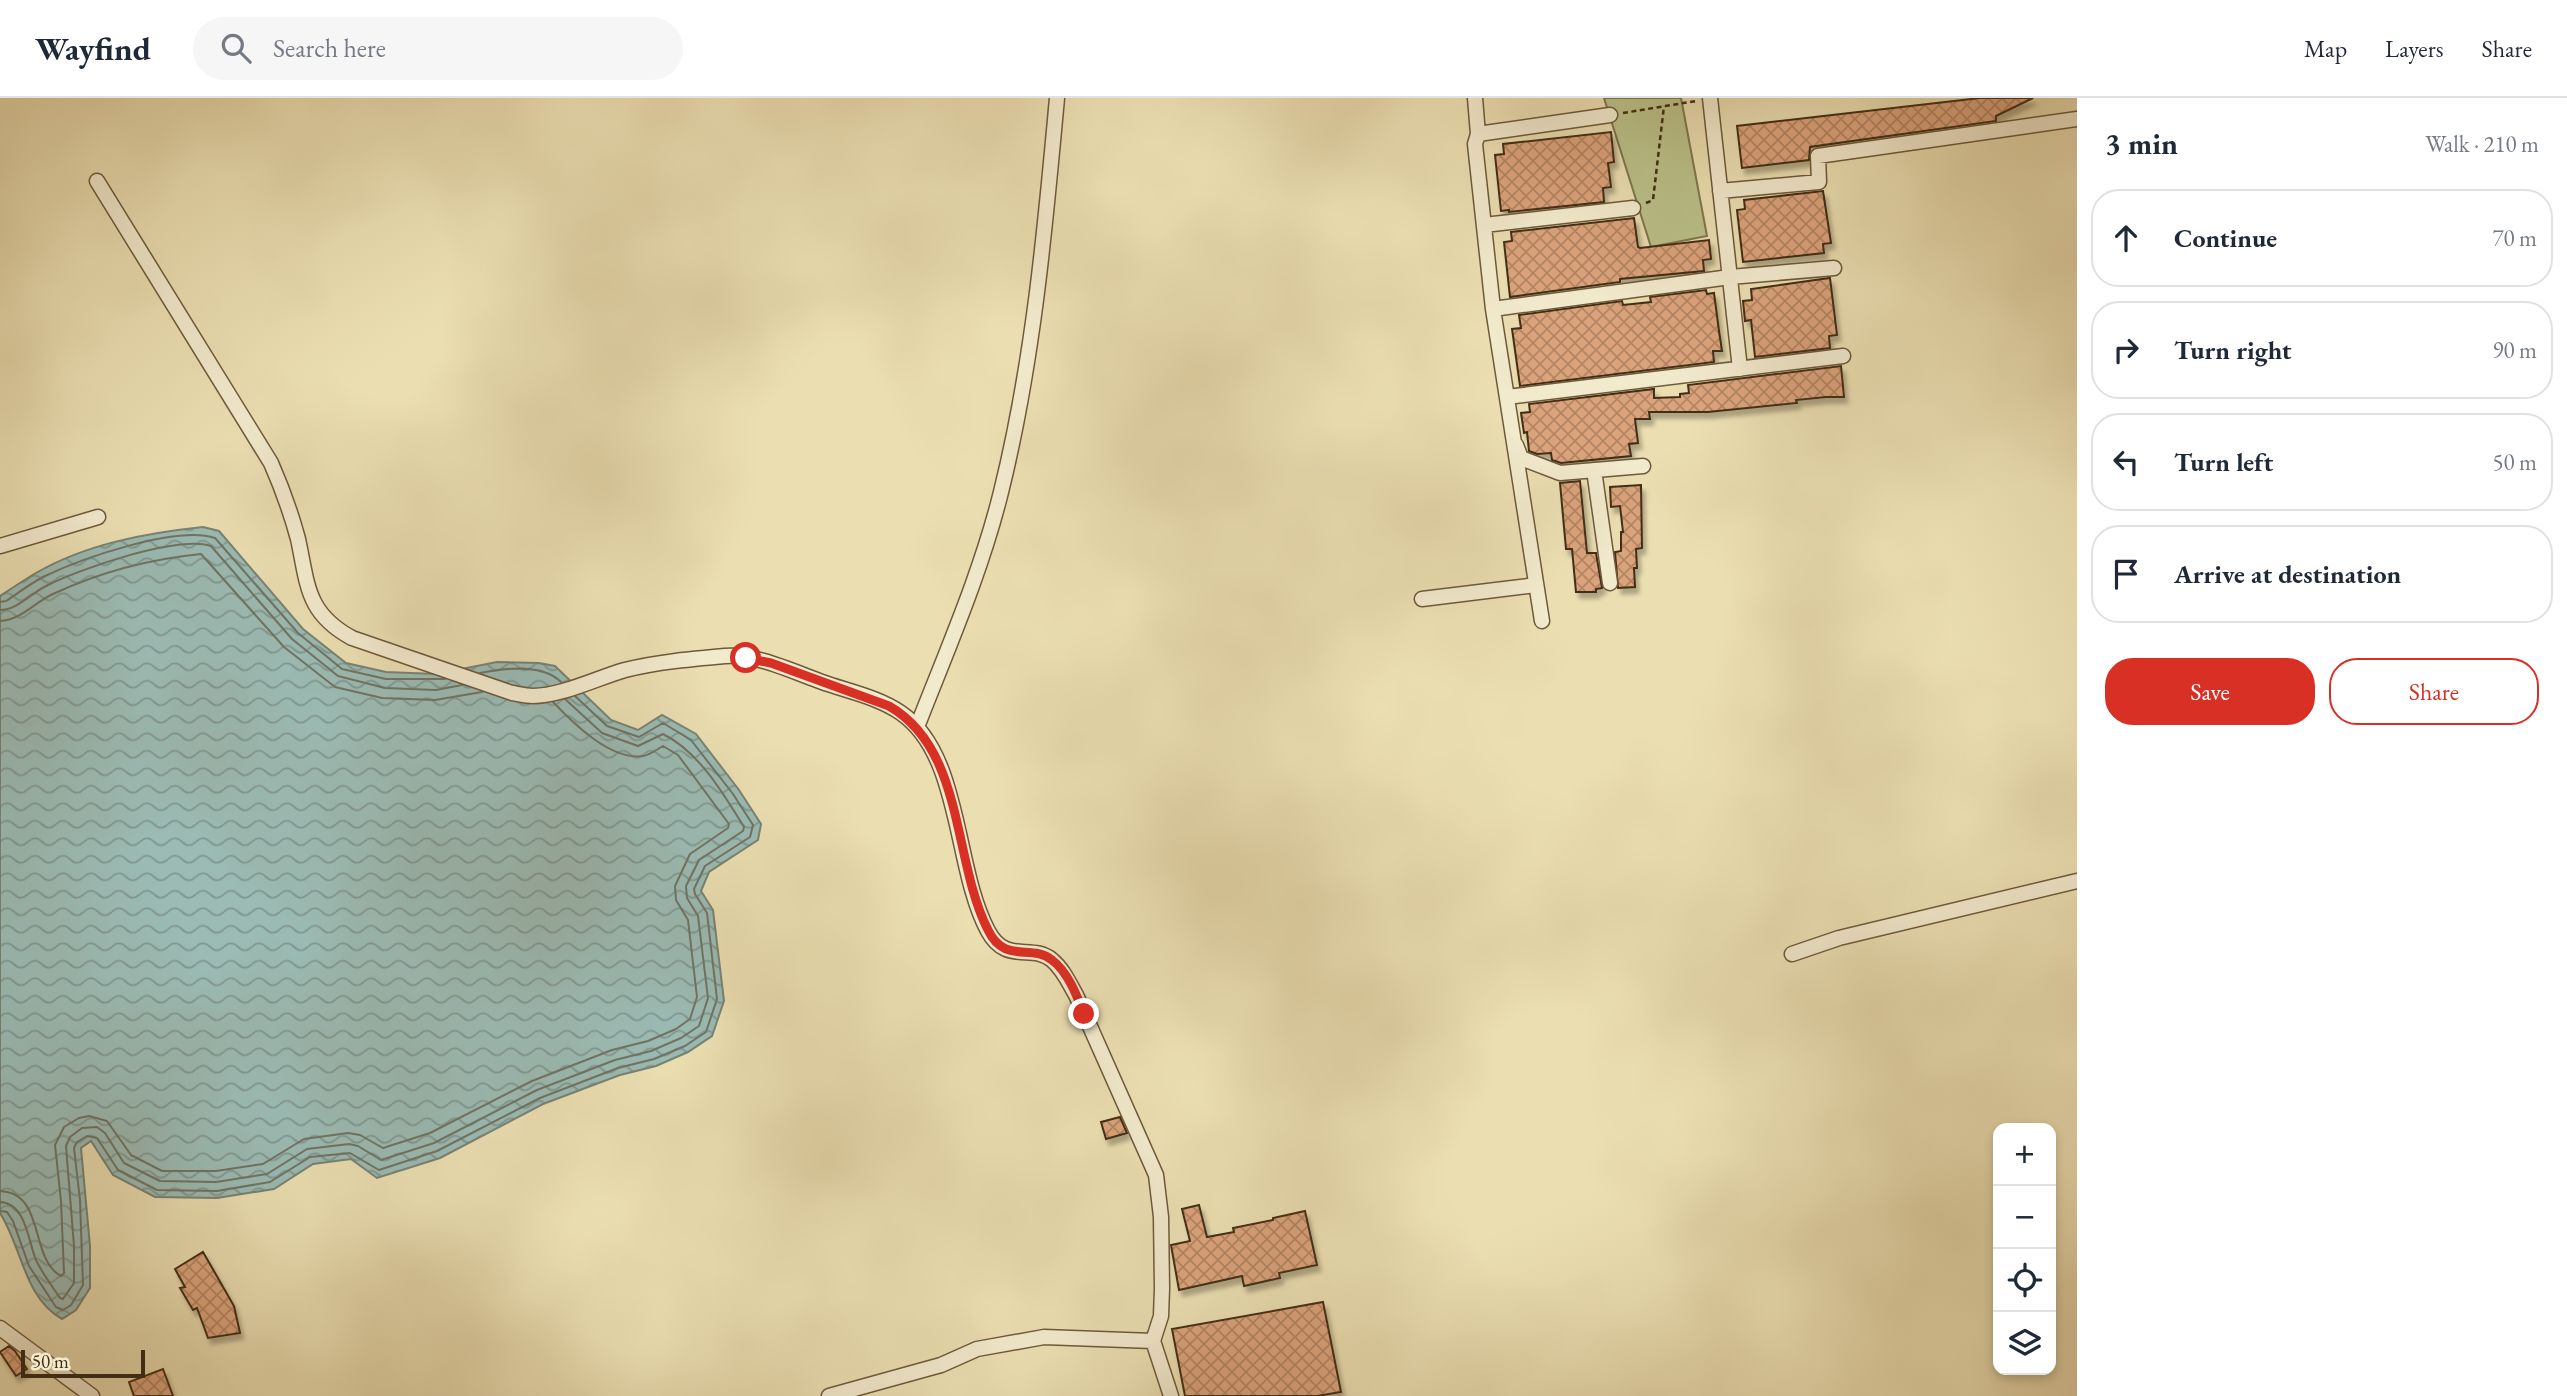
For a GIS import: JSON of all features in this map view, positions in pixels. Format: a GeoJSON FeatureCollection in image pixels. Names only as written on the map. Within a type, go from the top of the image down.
{"type":"FeatureCollection","features":[{"type":"Feature","properties":{"kind":"street"},"geometry":{"type":"LineString","coordinates":[[917,727],[978,571],[1016,429],[1044,248],[1057,98]]}},
{"type":"Feature","properties":{"kind":"street"},"geometry":{"type":"LineString","coordinates":[[1475,98],[1478,134],[1475,144],[1493,309],[1542,621]]}},
{"type":"Feature","properties":{"kind":"street"},"geometry":{"type":"LineString","coordinates":[[1716,98],[1710,98],[1740,369]]}},
{"type":"Feature","properties":{"kind":"street"},"geometry":{"type":"LineString","coordinates":[[1478,134],[1610,115]]}},
{"type":"Feature","properties":{"kind":"street"},"geometry":{"type":"LineString","coordinates":[[1720,191],[1819,182],[1818,156],[2077,119]]}},
{"type":"Feature","properties":{"kind":"street"},"geometry":{"type":"LineString","coordinates":[[97,181],[271,463],[290,511],[306,587],[322,617],[334,628],[352,638],[512,692],[532,696],[647,665],[729,655],[771,663],[889,706],[902,713],[917,727],[936,756],[978,907],[989,933],[999,945],[1010,951],[1042,954],[1052,960],[1063,973],[1076,995],[1156,1175],[1161,1217],[1162,1288],[1161,1317],[1153,1341],[1171,1396]]}},
{"type":"Feature","properties":{"kind":"street"},"geometry":{"type":"LineString","coordinates":[[1484,225],[1633,208]]}},
{"type":"Feature","properties":{"kind":"street"},"geometry":{"type":"LineString","coordinates":[[1493,309],[1730,277],[1834,268]]}},
{"type":"Feature","properties":{"kind":"street"},"geometry":{"type":"LineString","coordinates":[[1507,397],[1843,356]]}},
{"type":"Feature","properties":{"kind":"street"},"geometry":{"type":"LineString","coordinates":[[1512,435],[1521,458],[1560,473],[1643,466]]}},
{"type":"Feature","properties":{"kind":"street"},"geometry":{"type":"LineString","coordinates":[[1594,470],[1611,583]]}},
{"type":"Feature","properties":{"kind":"street"},"geometry":{"type":"LineString","coordinates":[[0,546],[98,517]]}},
{"type":"Feature","properties":{"kind":"street"},"geometry":{"type":"LineString","coordinates":[[1422,599],[1536,585]]}},
{"type":"Feature","properties":{"kind":"street"},"geometry":{"type":"LineString","coordinates":[[1792,954],[1839,938],[2077,881]]}},
{"type":"Feature","properties":{"kind":"street"},"geometry":{"type":"LineString","coordinates":[[0,1328],[92,1396]]}},
{"type":"Feature","properties":{"kind":"street"},"geometry":{"type":"LineString","coordinates":[[829,1396],[941,1365],[976,1349],[1044,1337],[1153,1341]]}},
{"type":"Feature","properties":{"kind":"path"},"geometry":{"type":"LineString","coordinates":[[1610,115],[1710,98]]}},
{"type":"Feature","properties":{"kind":"path"},"geometry":{"type":"LineString","coordinates":[[1633,208],[1653,200],[1664,106]]}},
{"type":"Feature","properties":{"kind":"green space"},"geometry":{"type":"Polygon","coordinates":[[[1604,98],[1681,98],[1707,236],[1651,247],[1604,98]]]}},
{"type":"Feature","properties":{"kind":"water"},"geometry":{"type":"Polygon","coordinates":[[[203,527],[219,531],[303,629],[346,663],[386,672],[436,674],[497,662],[555,666],[611,720],[638,730],[662,715],[696,734],[761,824],[758,840],[709,872],[701,891],[713,910],[724,1001],[712,1036],[688,1052],[656,1066],[620,1075],[543,1104],[440,1158],[377,1178],[351,1159],[313,1164],[274,1189],[217,1198],[155,1197],[113,1175],[91,1141],[81,1148],[90,1246],[90,1288],[76,1310],[62,1319],[49,1310],[31,1285],[0,1213],[0,596],[75,554],[117,541],[203,527]]]}},
{"type":"Feature","properties":{"kind":"building"},"geometry":{"type":"Polygon","coordinates":[[[1980,98],[2033,98],[1996,116],[1996,121],[1810,147],[1809,160],[1742,168],[1737,126],[1980,98]]]}},
{"type":"Feature","properties":{"kind":"building"},"geometry":{"type":"Polygon","coordinates":[[[1611,132],[1614,162],[1608,163],[1611,187],[1603,188],[1604,202],[1501,211],[1495,155],[1504,154],[1503,144],[1611,132]]]}},
{"type":"Feature","properties":{"kind":"building"},"geometry":{"type":"Polygon","coordinates":[[[1823,191],[1831,243],[1823,244],[1824,253],[1743,262],[1737,210],[1745,209],[1744,200],[1823,191]]]}},
{"type":"Feature","properties":{"kind":"building"},"geometry":{"type":"Polygon","coordinates":[[[1634,218],[1640,248],[1709,240],[1711,259],[1703,260],[1704,271],[1620,279],[1620,282],[1510,297],[1504,242],[1512,241],[1511,232],[1634,218]]]}},
{"type":"Feature","properties":{"kind":"building"},"geometry":{"type":"Polygon","coordinates":[[[1830,278],[1837,335],[1829,336],[1830,348],[1755,357],[1751,320],[1745,321],[1743,301],[1752,300],[1751,289],[1830,278]]]}},
{"type":"Feature","properties":{"kind":"building"},"geometry":{"type":"Polygon","coordinates":[[[1706,290],[1707,294],[1714,293],[1722,351],[1713,351],[1714,362],[1520,386],[1512,329],[1521,328],[1519,315],[1622,301],[1623,305],[1651,302],[1650,297],[1706,290]]]}},
{"type":"Feature","properties":{"kind":"building"},"geometry":{"type":"Polygon","coordinates":[[[1841,366],[1844,397],[1796,400],[1797,403],[1708,412],[1649,412],[1650,419],[1635,419],[1638,443],[1629,444],[1631,456],[1561,463],[1552,460],[1551,453],[1537,454],[1529,451],[1527,432],[1524,433],[1521,413],[1530,412],[1529,404],[1654,389],[1654,398],[1680,397],[1680,394],[1689,393],[1688,385],[1841,366]]]}},
{"type":"Feature","properties":{"kind":"building"},"geometry":{"type":"Polygon","coordinates":[[[1580,481],[1587,553],[1596,553],[1602,588],[1596,589],[1596,592],[1576,592],[1572,549],[1566,549],[1560,483],[1580,481]]]}},
{"type":"Feature","properties":{"kind":"building"},"geometry":{"type":"Polygon","coordinates":[[[1641,485],[1642,548],[1636,549],[1635,587],[1618,588],[1615,552],[1621,551],[1623,532],[1620,506],[1611,507],[1610,487],[1641,485]]]}},
{"type":"Feature","properties":{"kind":"building"},"geometry":{"type":"Polygon","coordinates":[[[1120,1117],[1127,1133],[1106,1139],[1101,1122],[1120,1117]]]}},
{"type":"Feature","properties":{"kind":"building"},"geometry":{"type":"Polygon","coordinates":[[[1199,1205],[1207,1237],[1305,1211],[1317,1265],[1279,1273],[1280,1278],[1244,1286],[1242,1276],[1179,1290],[1171,1245],[1190,1241],[1182,1209],[1199,1205]]]}},
{"type":"Feature","properties":{"kind":"building"},"geometry":{"type":"Polygon","coordinates":[[[203,1252],[234,1306],[240,1333],[208,1338],[197,1308],[193,1310],[180,1288],[185,1287],[175,1269],[203,1252]]]}},
{"type":"Feature","properties":{"kind":"building"},"geometry":{"type":"Polygon","coordinates":[[[1323,1302],[1341,1392],[1317,1396],[1185,1396],[1172,1329],[1323,1302]]]}},
{"type":"Feature","properties":{"kind":"building"},"geometry":{"type":"Polygon","coordinates":[[[9,1346],[27,1369],[16,1376],[0,1352],[9,1346]]]}},
{"type":"Feature","properties":{"kind":"building"},"geometry":{"type":"Polygon","coordinates":[[[163,1369],[173,1396],[134,1396],[129,1382],[163,1369]]]}},
{"type":"Feature","properties":{"kind":"route"},"geometry":{"type":"LineString","coordinates":[[746,658],[771,663],[889,706],[902,713],[917,727],[936,756],[978,907],[989,933],[999,945],[1010,951],[1042,954],[1052,960],[1063,973],[1084,1014]]}}]}
